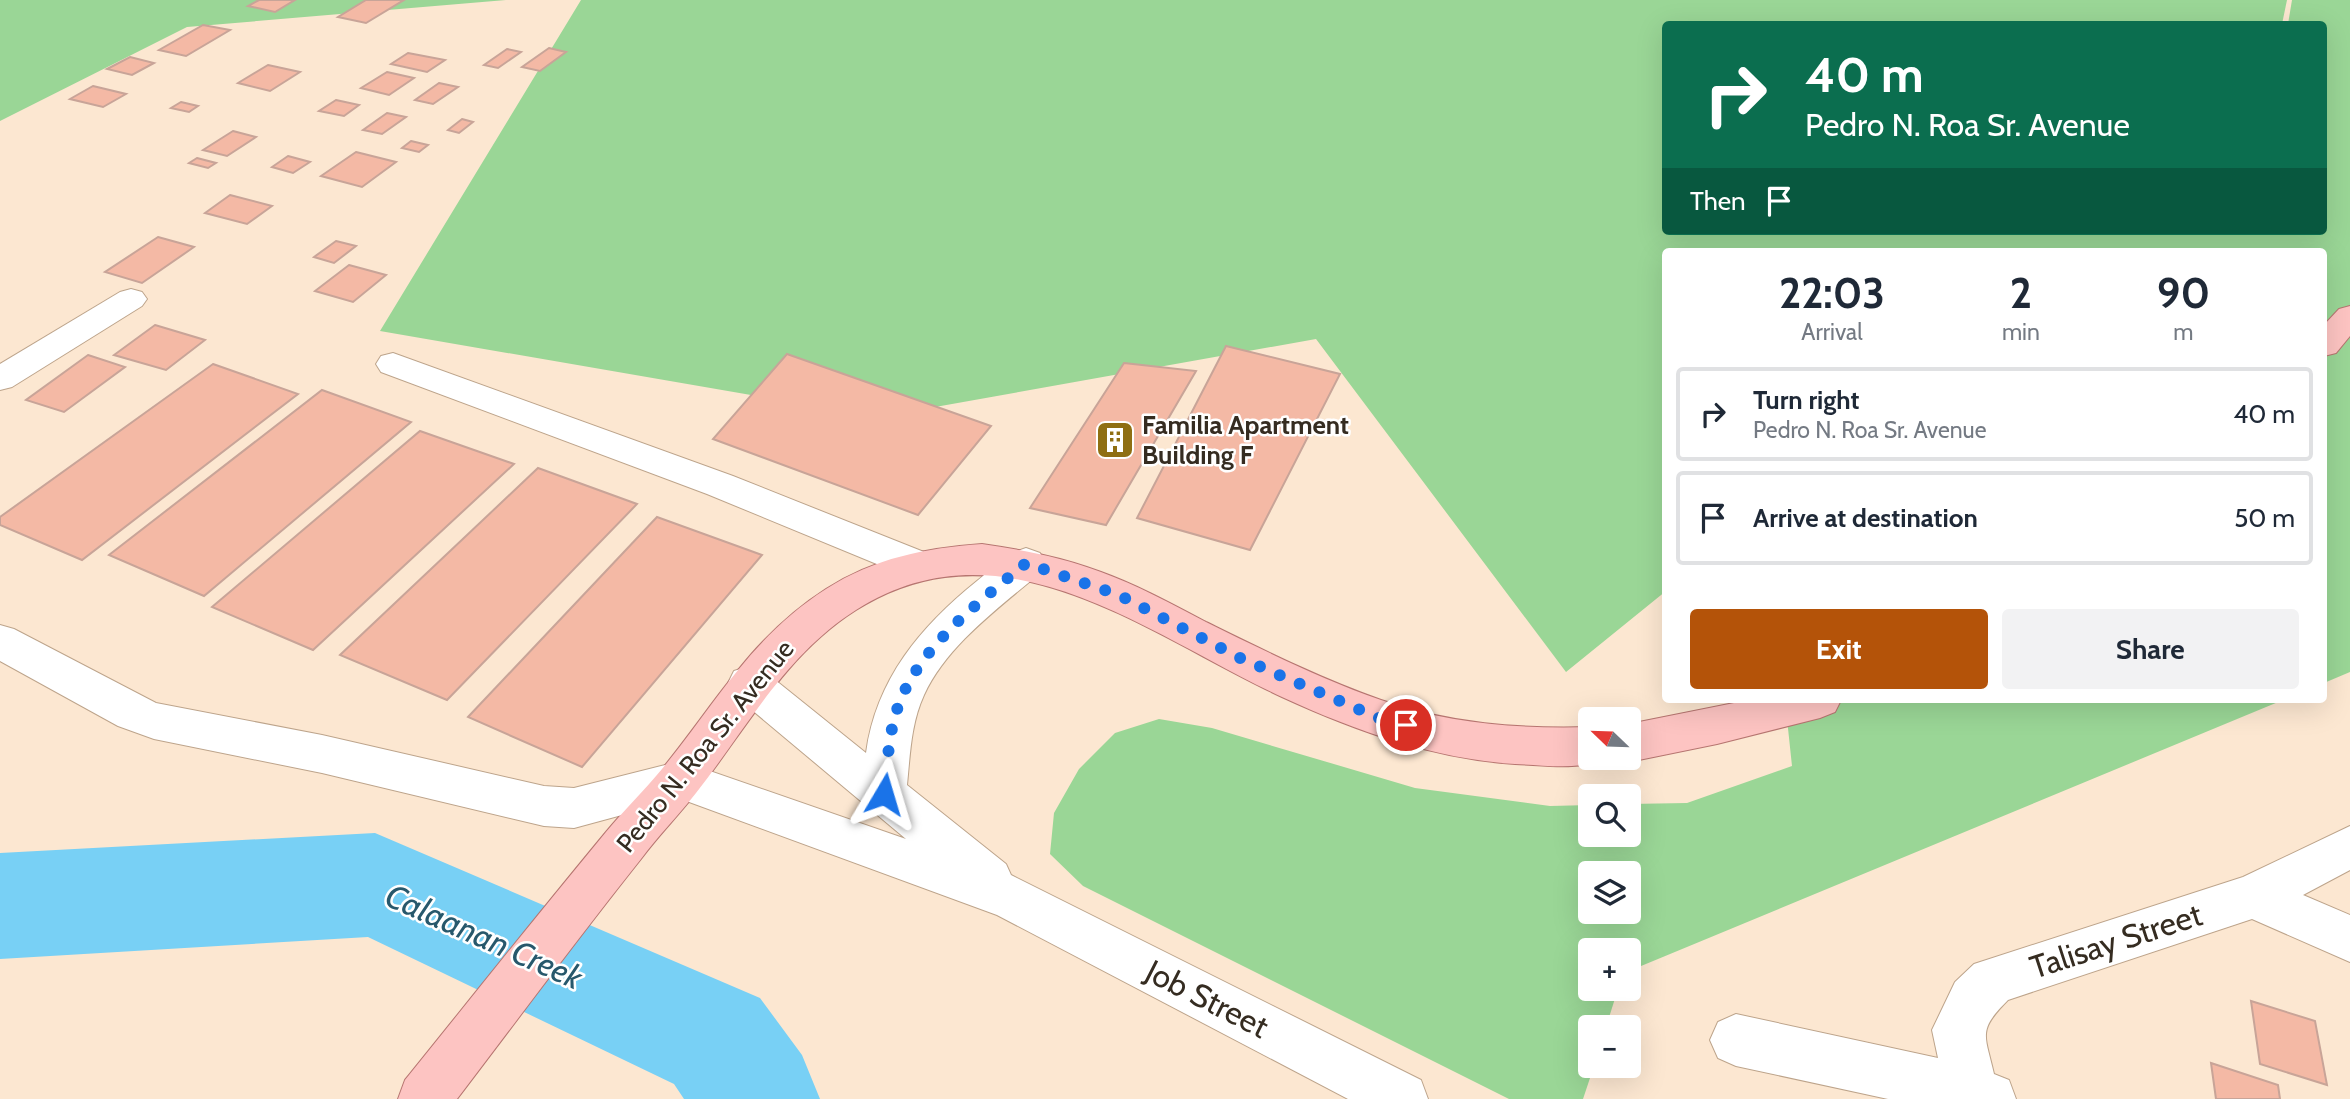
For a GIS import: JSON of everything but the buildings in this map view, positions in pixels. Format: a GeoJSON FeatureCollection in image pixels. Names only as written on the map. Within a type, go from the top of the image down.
{"type":"FeatureCollection","features":[{"type":"Feature","properties":{"kind":"main road"},"geometry":{"type":"LineString","coordinates":[[2327,342],[2350,316]]}},
{"type":"Feature","properties":{"kind":"main road","name":"Pedro N. Roa Sr. Avenue"},"geometry":{"type":"LineString","coordinates":[[424,1099],[624,844],[681,780],[749,683],[778,651],[828,608],[880,577],[915,564],[948,558],[984,557],[1026,563],[1119,595],[1240,658],[1379,718],[1459,739],[1541,747],[1578,746]]}},
{"type":"Feature","properties":{"kind":"main road"},"geometry":{"type":"LineString","coordinates":[[1642,740],[1717,726],[1808,703]]}},
{"type":"Feature","properties":{"kind":"street"},"geometry":{"type":"LineString","coordinates":[[0,379],[131,299]]}},
{"type":"Feature","properties":{"kind":"street"},"geometry":{"type":"LineString","coordinates":[[393,364],[720,485],[915,564]]}},
{"type":"Feature","properties":{"kind":"street"},"geometry":{"type":"LineString","coordinates":[[884,794],[894,720],[908,683],[935,646],[966,613],[1026,563]]}},
{"type":"Feature","properties":{"kind":"street"},"geometry":{"type":"LineString","coordinates":[[0,641],[133,713],[154,720],[322,754],[544,806],[574,808],[681,780]]}},
{"type":"Feature","properties":{"kind":"street","name":"Job Street"},"geometry":{"type":"LineString","coordinates":[[749,683],[1012,898]]}},
{"type":"Feature","properties":{"kind":"street","name":"Job Street"},"geometry":{"type":"LineString","coordinates":[[681,780],[1012,898],[1402,1099]]}},
{"type":"Feature","properties":{"kind":"street","name":"Talisay Street"},"geometry":{"type":"LineString","coordinates":[[1981,1095],[1958,1030],[1973,1000],[1992,981],[2253,896],[2350,847]]}},
{"type":"Feature","properties":{"kind":"street"},"geometry":{"type":"LineString","coordinates":[[2253,896],[2350,939]]}},
{"type":"Feature","properties":{"kind":"street"},"geometry":{"type":"LineString","coordinates":[[1736,1040],[1981,1095]]}},
{"type":"Feature","properties":{"kind":"green space"},"geometry":{"type":"Polygon","coordinates":[[[0,0],[506,0],[187,27],[0,121],[0,0]]]}},
{"type":"Feature","properties":{"kind":"green space"},"geometry":{"type":"Polygon","coordinates":[[[581,0],[2287,0],[2283,21],[1662,21],[1662,235],[2327,235],[2327,21],[2288,21],[2292,0],[2350,0],[2350,672],[2327,682],[2327,248],[1662,248],[1662,594],[1566,672],[1316,339],[879,417],[380,331],[581,0]]]}},
{"type":"Feature","properties":{"kind":"green space"},"geometry":{"type":"Polygon","coordinates":[[[1785,703],[2276,703],[1641,966],[1641,938],[1578,938],[1578,1001],[1614,1001],[1610,1015],[1578,1015],[1578,1078],[1590,1078],[1583,1099],[1509,1099],[1083,886],[1050,854],[1054,813],[1079,769],[1115,733],[1159,719],[1212,728],[1415,788],[1550,806],[1578,805],[1578,847],[1641,847],[1641,804],[1687,803],[1792,766],[1785,703]]]}},
{"type":"Feature","properties":{"kind":"waterway","name":"Calaanan Creek"},"geometry":{"type":"LineString","coordinates":[[0,906],[375,885],[717,1041],[758,1099]]}},
{"type":"Feature","properties":{"kind":"place","name":"Familia Apartment Building F"},"geometry":{"type":"Point","coordinates":[1115,440]}},
{"type":"Feature","properties":{"kind":"route"},"geometry":{"type":"LineString","coordinates":[[884,794],[894,720],[908,683],[935,646],[966,613],[1026,563],[1119,595],[1240,658],[1379,718],[1406,725]]}}]}
